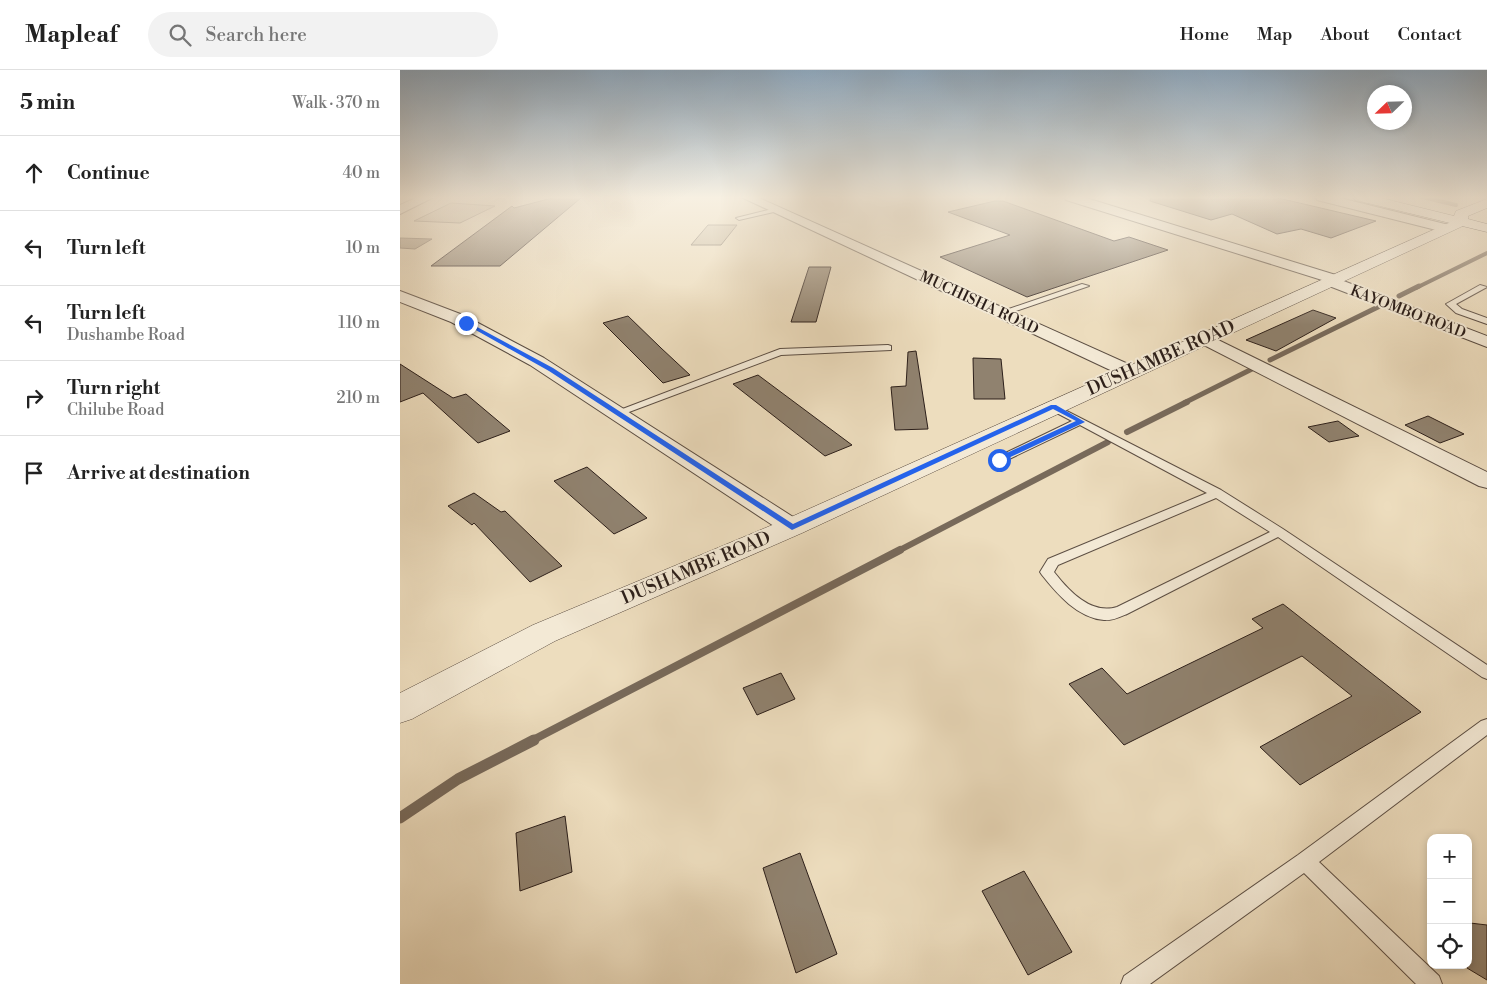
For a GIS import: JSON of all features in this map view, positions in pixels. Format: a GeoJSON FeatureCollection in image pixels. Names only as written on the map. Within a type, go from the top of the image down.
{"type":"FeatureCollection","features":[{"type":"Feature","properties":{"kind":"street","name":"MUCHISHA ROAD"},"geometry":{"type":"LineString","coordinates":[[841,240],[1130,372]]}},
{"type":"Feature","properties":{"kind":"street","name":"KAYOMBO ROAD"},"geometry":{"type":"LineString","coordinates":[[1204,240],[1331,280],[1487,342]]}},
{"type":"Feature","properties":{"kind":"street","name":"DUSHAMBE ROAD"},"geometry":{"type":"LineString","coordinates":[[400,709],[544,633],[792,527],[1420,240]]}},
{"type":"Feature","properties":{"kind":"street"},"geometry":{"type":"LineString","coordinates":[[400,296],[434,307],[508,344],[618,413],[792,527]]}},
{"type":"Feature","properties":{"kind":"street"},"geometry":{"type":"LineString","coordinates":[[1206,338],[1487,481]]}},
{"type":"Feature","properties":{"kind":"lane"},"geometry":{"type":"LineString","coordinates":[[1001,313],[1085,286]]}},
{"type":"Feature","properties":{"kind":"lane"},"geometry":{"type":"LineString","coordinates":[[1483,287],[1450,304],[1459,311],[1487,321]]}},
{"type":"Feature","properties":{"kind":"lane"},"geometry":{"type":"LineString","coordinates":[[618,413],[780,352],[888,348]]}},
{"type":"Feature","properties":{"kind":"lane"},"geometry":{"type":"LineString","coordinates":[[1053,407],[1216,493],[1279,532],[1487,673]]}},
{"type":"Feature","properties":{"kind":"lane"},"geometry":{"type":"LineString","coordinates":[[999,460],[1081,422]]}},
{"type":"Feature","properties":{"kind":"lane"},"geometry":{"type":"LineString","coordinates":[[1216,493],[1053,562],[1046,572],[1058,588],[1088,610],[1103,615],[1122,611],[1279,532]]}},
{"type":"Feature","properties":{"kind":"lane"},"geometry":{"type":"LineString","coordinates":[[1132,984],[1307,863],[1487,726]]}},
{"type":"Feature","properties":{"kind":"lane"},"geometry":{"type":"LineString","coordinates":[[1307,863],[1431,984]]}},
{"type":"Feature","properties":{"kind":"shaded area"},"geometry":{"type":"Polygon","coordinates":[[[400,240],[431,240],[415,249],[400,248],[400,240]]]}},
{"type":"Feature","properties":{"kind":"shaded area"},"geometry":{"type":"Polygon","coordinates":[[[696,240],[725,240],[721,245],[691,245],[696,240]]]}},
{"type":"Feature","properties":{"kind":"building"},"geometry":{"type":"Polygon","coordinates":[[[467,240],[531,240],[500,266],[431,266],[467,240]]]}},
{"type":"Feature","properties":{"kind":"building"},"geometry":{"type":"Polygon","coordinates":[[[995,240],[1137,240],[1168,250],[1027,297],[940,257],[995,240]]]}},
{"type":"Feature","properties":{"kind":"building"},"geometry":{"type":"Polygon","coordinates":[[[809,267],[831,267],[816,322],[791,322],[809,267]]]}},
{"type":"Feature","properties":{"kind":"building"},"geometry":{"type":"Polygon","coordinates":[[[1313,310],[1336,318],[1276,351],[1246,340],[1313,310]]]}},
{"type":"Feature","properties":{"kind":"building"},"geometry":{"type":"Polygon","coordinates":[[[628,316],[690,375],[663,383],[603,323],[628,316]]]}},
{"type":"Feature","properties":{"kind":"building"},"geometry":{"type":"Polygon","coordinates":[[[916,351],[928,429],[895,430],[891,387],[906,386],[908,352],[916,351]]]}},
{"type":"Feature","properties":{"kind":"building"},"geometry":{"type":"Polygon","coordinates":[[[973,358],[1001,359],[1005,399],[974,399],[973,358]]]}},
{"type":"Feature","properties":{"kind":"building"},"geometry":{"type":"Polygon","coordinates":[[[400,364],[453,398],[466,394],[510,431],[478,443],[423,393],[400,402],[400,364]]]}},
{"type":"Feature","properties":{"kind":"building"},"geometry":{"type":"Polygon","coordinates":[[[758,375],[852,445],[825,456],[733,384],[758,375]]]}},
{"type":"Feature","properties":{"kind":"building"},"geometry":{"type":"Polygon","coordinates":[[[1428,416],[1464,434],[1440,443],[1405,425],[1428,416]]]}},
{"type":"Feature","properties":{"kind":"building"},"geometry":{"type":"Polygon","coordinates":[[[1338,421],[1359,436],[1329,442],[1308,427],[1338,421]]]}},
{"type":"Feature","properties":{"kind":"building"},"geometry":{"type":"Polygon","coordinates":[[[587,467],[647,518],[614,534],[554,481],[587,467]]]}},
{"type":"Feature","properties":{"kind":"building"},"geometry":{"type":"Polygon","coordinates":[[[474,493],[501,512],[505,511],[562,566],[530,582],[474,523],[472,525],[448,506],[474,493]]]}},
{"type":"Feature","properties":{"kind":"building"},"geometry":{"type":"Polygon","coordinates":[[[1283,604],[1421,712],[1300,785],[1260,747],[1352,696],[1302,656],[1124,745],[1069,684],[1102,668],[1127,694],[1263,628],[1252,619],[1283,604]]]}},
{"type":"Feature","properties":{"kind":"building"},"geometry":{"type":"Polygon","coordinates":[[[781,673],[795,699],[757,715],[743,688],[781,673]]]}},
{"type":"Feature","properties":{"kind":"building"},"geometry":{"type":"Polygon","coordinates":[[[565,816],[572,872],[520,891],[516,833],[565,816]]]}},
{"type":"Feature","properties":{"kind":"building"},"geometry":{"type":"Polygon","coordinates":[[[800,853],[837,954],[796,973],[763,868],[800,853]]]}},
{"type":"Feature","properties":{"kind":"building"},"geometry":{"type":"Polygon","coordinates":[[[1024,871],[1072,952],[1028,975],[982,891],[1024,871]]]}},
{"type":"Feature","properties":{"kind":"building"},"geometry":{"type":"Polygon","coordinates":[[[1472,923],[1487,925],[1487,980],[1469,969],[1472,969],[1472,923]]]}},
{"type":"Feature","properties":{"kind":"waterway"},"geometry":{"type":"LineString","coordinates":[[1416,288],[1487,253]]}},
{"type":"Feature","properties":{"kind":"waterway"},"geometry":{"type":"LineString","coordinates":[[1399,296],[1419,286]]}},
{"type":"Feature","properties":{"kind":"waterway"},"geometry":{"type":"LineString","coordinates":[[1270,360],[1382,305]]}},
{"type":"Feature","properties":{"kind":"waterway"},"geometry":{"type":"LineString","coordinates":[[1184,403],[1254,368]]}},
{"type":"Feature","properties":{"kind":"waterway"},"geometry":{"type":"LineString","coordinates":[[1127,432],[1187,402]]}},
{"type":"Feature","properties":{"kind":"waterway"},"geometry":{"type":"LineString","coordinates":[[898,551],[1108,442]]}},
{"type":"Feature","properties":{"kind":"waterway"},"geometry":{"type":"LineString","coordinates":[[531,741],[900,550]]}},
{"type":"Feature","properties":{"kind":"waterway"},"geometry":{"type":"LineString","coordinates":[[400,818],[458,779],[534,740]]}},
{"type":"Feature","properties":{"kind":"route"},"geometry":{"type":"LineString","coordinates":[[466,323],[508,344],[551,370],[792,527],[1053,407],[1081,422],[999,460]]}}]}
